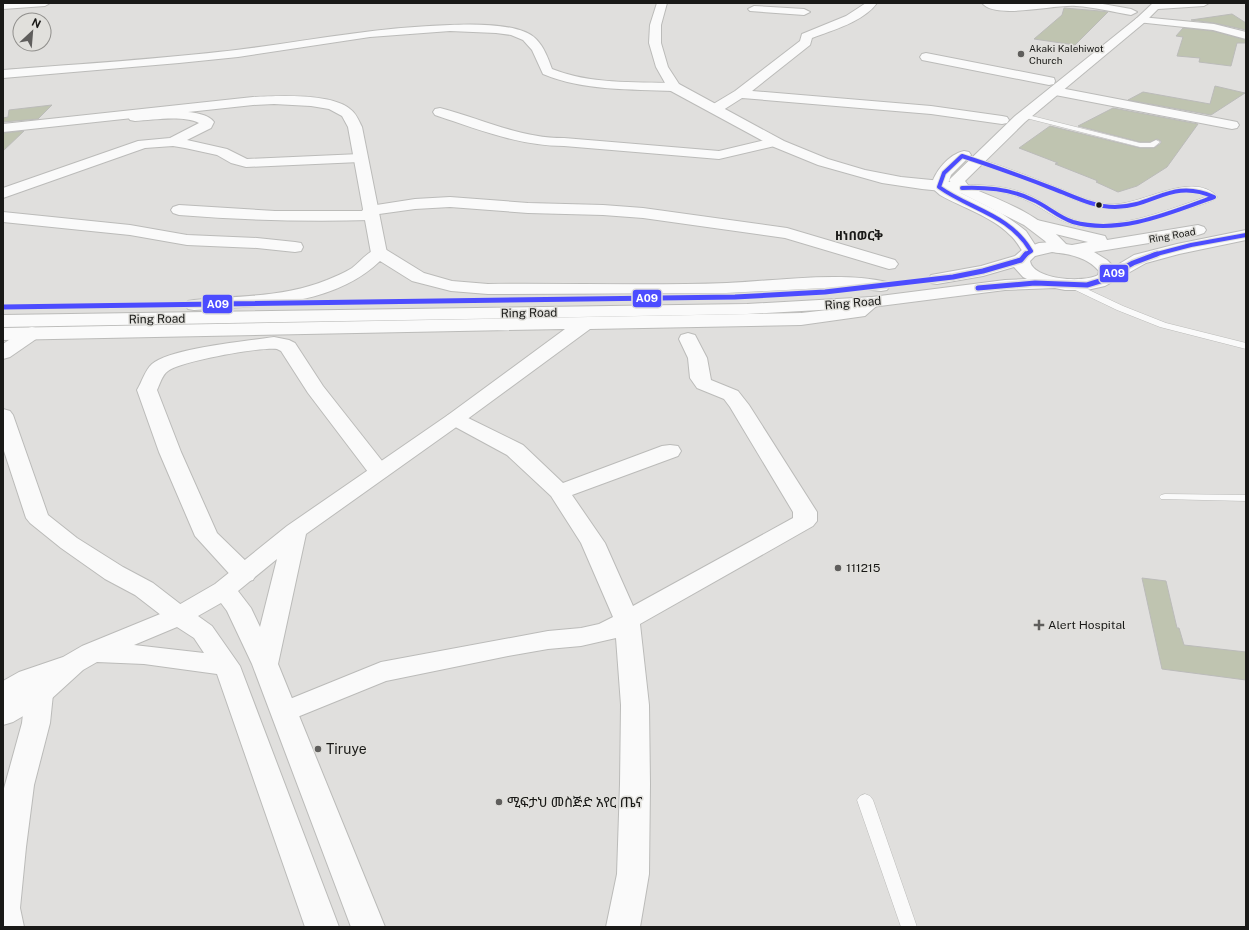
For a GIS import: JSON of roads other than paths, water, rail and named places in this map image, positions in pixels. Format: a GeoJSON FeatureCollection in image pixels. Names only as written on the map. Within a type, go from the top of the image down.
{"type":"FeatureCollection","features":[{"type":"Feature","properties":{"kind":"main road"},"geometry":{"type":"LineString","coordinates":[[3,6],[45,3]]}},
{"type":"Feature","properties":{"kind":"main road"},"geometry":{"type":"LineString","coordinates":[[662,3],[654,29],[655,45],[666,76],[674,87]]}},
{"type":"Feature","properties":{"kind":"main road"},"geometry":{"type":"LineString","coordinates":[[800,30],[854,16],[872,3]]}},
{"type":"Feature","properties":{"kind":"main road"},"geometry":{"type":"LineString","coordinates":[[987,3],[1000,7],[1011,7],[1053,6],[1072,3]]}},
{"type":"Feature","properties":{"kind":"main road"},"geometry":{"type":"LineString","coordinates":[[1077,3],[1136,16],[1214,27],[1246,36]]}},
{"type":"Feature","properties":{"kind":"main road"},"geometry":{"type":"LineString","coordinates":[[1136,16],[1141,3]]}},
{"type":"Feature","properties":{"kind":"main road"},"geometry":{"type":"LineString","coordinates":[[962,188],[957,180],[973,151],[1002,120],[1052,86],[1136,16],[1158,4],[1204,3]]}},
{"type":"Feature","properties":{"kind":"main road"},"geometry":{"type":"LineString","coordinates":[[715,109],[740,94],[806,42],[800,30],[808,7],[754,9]]}},
{"type":"Feature","properties":{"kind":"main road"},"geometry":{"type":"LineString","coordinates":[[3,74],[237,53],[371,33],[418,29],[490,29],[524,35],[534,42],[547,71],[564,78],[618,84],[674,87],[774,142],[803,155],[847,170],[881,178],[939,187],[962,188],[1037,225],[1067,249],[1086,253],[1101,262],[1108,271],[1102,279]]}},
{"type":"Feature","properties":{"kind":"main road"},"geometry":{"type":"LineString","coordinates":[[926,57],[1232,125]]}},
{"type":"Feature","properties":{"kind":"main road"},"geometry":{"type":"LineString","coordinates":[[939,187],[940,180],[950,167],[1024,116],[1052,86]]}},
{"type":"Feature","properties":{"kind":"main road"},"geometry":{"type":"LineString","coordinates":[[740,94],[931,110],[1002,120]]}},
{"type":"Feature","properties":{"kind":"main road"},"geometry":{"type":"LineString","coordinates":[[3,128],[135,115],[253,101],[281,100],[327,105],[344,110],[352,119],[355,127],[380,253],[418,277],[451,286],[488,289],[726,288],[844,282],[877,294],[859,312],[801,319],[3,334]]}},
{"type":"Feature","properties":{"kind":"main road"},"geometry":{"type":"LineString","coordinates":[[440,112],[517,137],[546,142],[564,142],[719,155],[774,142]]}},
{"type":"Feature","properties":{"kind":"main road"},"geometry":{"type":"LineString","coordinates":[[135,115],[187,116],[203,119],[207,122],[206,125],[173,142]]}},
{"type":"Feature","properties":{"kind":"main road"},"geometry":{"type":"LineString","coordinates":[[135,115],[143,139],[143,144]]}},
{"type":"Feature","properties":{"kind":"main road"},"geometry":{"type":"LineString","coordinates":[[3,193],[143,144],[173,142],[222,152],[236,160],[246,163],[360,158]]}},
{"type":"Feature","properties":{"kind":"main road"},"geometry":{"type":"LineString","coordinates":[[939,187],[945,192],[1011,227],[1022,237],[1026,255],[1022,266],[1039,278],[1053,283]]}},
{"type":"Feature","properties":{"kind":"main road"},"geometry":{"type":"LineString","coordinates":[[179,210],[256,216],[371,213],[415,204],[450,202],[528,208],[603,210],[643,213],[787,233],[889,264]]}},
{"type":"Feature","properties":{"kind":"main road"},"geometry":{"type":"LineString","coordinates":[[3,217],[123,229],[187,240],[268,244],[295,247]]}},
{"type":"Feature","properties":{"kind":"main road","name":"Ring Road"},"geometry":{"type":"LineString","coordinates":[[3,307],[735,297],[825,292],[877,294],[983,271],[1039,249],[1067,249],[1122,243],[1246,220]]}},
{"type":"Feature","properties":{"kind":"main road"},"geometry":{"type":"LineString","coordinates":[[1037,225],[1095,240],[1122,243]]}},
{"type":"Feature","properties":{"kind":"main road","name":"Ring Road"},"geometry":{"type":"LineString","coordinates":[[3,321],[731,309],[877,294],[1005,285],[1053,283],[1087,285],[1102,279],[1140,259],[1177,249],[1246,235]]}},
{"type":"Feature","properties":{"kind":"main road"},"geometry":{"type":"LineString","coordinates":[[194,305],[280,297],[321,288],[346,279],[365,266],[380,253]]}},
{"type":"Feature","properties":{"kind":"main road"},"geometry":{"type":"LineString","coordinates":[[3,715],[34,686],[83,658],[179,616],[234,582],[295,531],[455,419],[584,324]]}},
{"type":"Feature","properties":{"kind":"main road"},"geometry":{"type":"LineString","coordinates":[[3,353],[32,333]]}},
{"type":"Feature","properties":{"kind":"main road"},"geometry":{"type":"LineString","coordinates":[[285,712],[381,672],[508,646],[581,637],[606,632],[806,521],[805,512],[739,404],[731,395],[704,384],[700,378],[698,357],[688,339]]}},
{"type":"Feature","properties":{"kind":"main road"},"geometry":{"type":"LineString","coordinates":[[368,927],[266,664],[238,608],[234,582],[207,536],[170,452],[147,390],[159,367],[179,359],[223,349],[274,343],[282,344],[288,347],[316,389],[379,471]]}},
{"type":"Feature","properties":{"kind":"main road"},"geometry":{"type":"LineString","coordinates":[[3,415],[38,518],[69,543],[114,574],[144,589],[202,632],[227,666],[322,927]]}},
{"type":"Feature","properties":{"kind":"main road"},"geometry":{"type":"LineString","coordinates":[[455,419],[516,450],[559,492],[593,543],[627,620],[635,705],[635,784],[633,874],[623,927]]}},
{"type":"Feature","properties":{"kind":"main road"},"geometry":{"type":"LineString","coordinates":[[559,492],[670,451]]}},
{"type":"Feature","properties":{"kind":"main road"},"geometry":{"type":"LineString","coordinates":[[266,664],[295,531]]}},
{"type":"Feature","properties":{"kind":"main road"},"geometry":{"type":"LineString","coordinates":[[83,658],[144,655],[227,666]]}},
{"type":"Feature","properties":{"kind":"main road"},"geometry":{"type":"LineString","coordinates":[[3,694],[34,686]]}},
{"type":"Feature","properties":{"kind":"main road"},"geometry":{"type":"LineString","coordinates":[[7,927],[4,908],[18,785],[36,723],[34,686]]}},
{"type":"Feature","properties":{"kind":"lane"},"geometry":{"type":"LineString","coordinates":[[1024,116],[1140,145],[1151,145],[1156,142]]}},
{"type":"Feature","properties":{"kind":"lane"},"geometry":{"type":"LineString","coordinates":[[962,188],[993,189],[1019,194],[1073,222],[1096,226],[1116,225],[1173,211],[1214,197],[1210,193],[1199,189],[1186,188],[1124,206],[1109,206],[1093,203],[1073,196],[973,151]]}},
{"type":"Feature","properties":{"kind":"lane"},"geometry":{"type":"LineString","coordinates":[[1102,279],[1103,300]]}},
{"type":"Feature","properties":{"kind":"lane"},"geometry":{"type":"LineString","coordinates":[[1072,285],[1103,300],[1163,325],[1246,346]]}},
{"type":"Feature","properties":{"kind":"lane"},"geometry":{"type":"LineString","coordinates":[[1165,497],[1246,498]]}},
{"type":"Feature","properties":{"kind":"lane"},"geometry":{"type":"LineString","coordinates":[[865,800],[910,927]]}},
{"type":"Feature","properties":{"kind":"place","name":"Akaki Kalehiwot Church"},"geometry":{"type":"Point","coordinates":[1021,54]}},
{"type":"Feature","properties":{"kind":"place","name":"111215"},"geometry":{"type":"Point","coordinates":[838,568]}},
{"type":"Feature","properties":{"kind":"place","name":"Alert Hospital"},"geometry":{"type":"Point","coordinates":[1039,625]}},
{"type":"Feature","properties":{"kind":"place","name":"Tiruye"},"geometry":{"type":"Point","coordinates":[318,749]}},
{"type":"Feature","properties":{"kind":"place","name":"ሚፍታህ መስጅድ አየር ጤና"},"geometry":{"type":"Point","coordinates":[499,802]}},
{"type":"Feature","properties":{"kind":"district","name":"ዘነበወርቅ"},"geometry":{"type":"Point","coordinates":[859,235]}}]}
